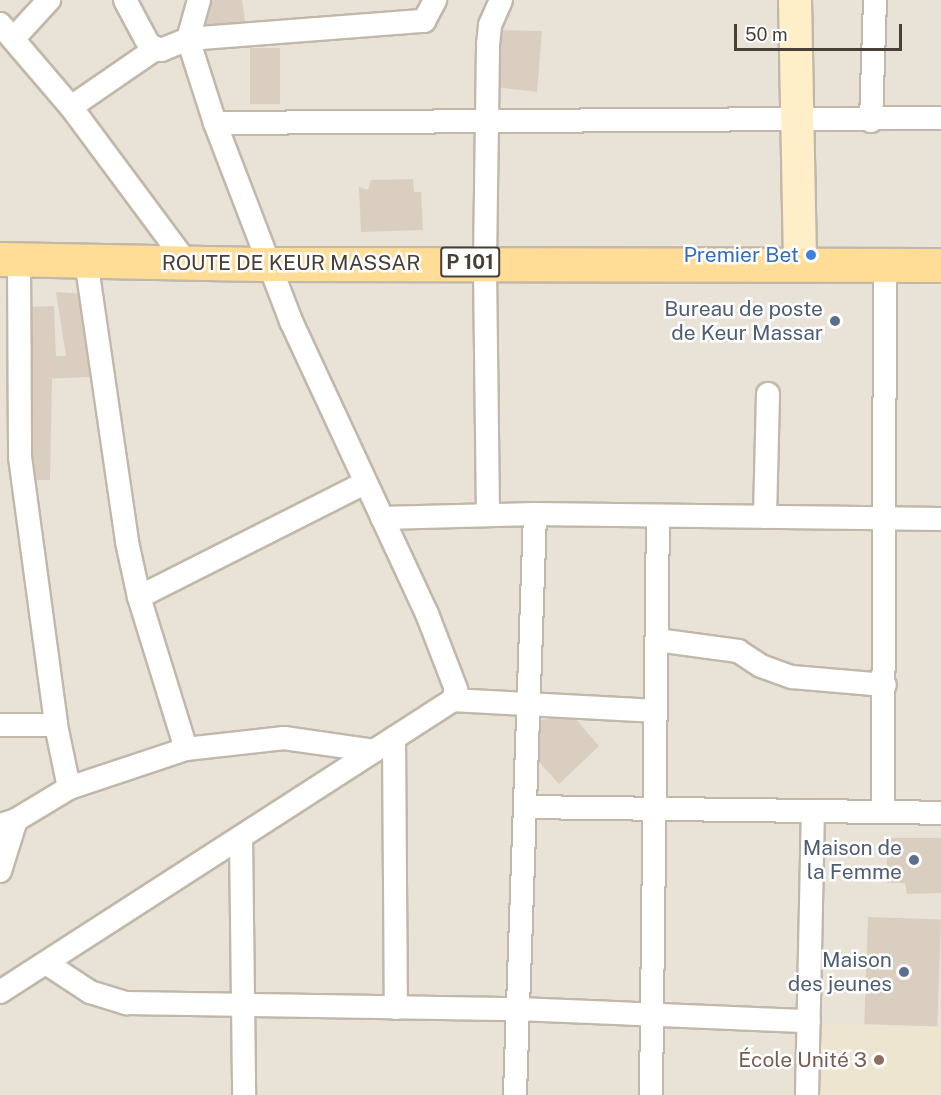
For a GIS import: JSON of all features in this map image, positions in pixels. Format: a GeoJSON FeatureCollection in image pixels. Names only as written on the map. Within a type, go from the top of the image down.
{"type":"FeatureCollection","features":[{"type":"Feature","properties":{"kind":"main road","name":"ROUTE DE KEUR MASSAR"},"geometry":{"type":"LineString","coordinates":[[9,259],[272,264],[485,262],[941,265]]}},
{"type":"Feature","properties":{"kind":"street"},"geometry":{"type":"LineString","coordinates":[[49,0],[7,31],[71,107],[187,262]]}},
{"type":"Feature","properties":{"kind":"street"},"geometry":{"type":"LineString","coordinates":[[125,0],[154,50]]}},
{"type":"Feature","properties":{"kind":"street"},"geometry":{"type":"LineString","coordinates":[[200,0],[188,39],[215,123],[272,264],[291,321],[455,680],[453,700]]}},
{"type":"Feature","properties":{"kind":"street"},"geometry":{"type":"LineString","coordinates":[[71,107],[154,50],[188,39],[424,21],[435,0]]}},
{"type":"Feature","properties":{"kind":"street"},"geometry":{"type":"LineString","coordinates":[[488,514],[485,262],[488,45],[490,26],[501,0]]}},
{"type":"Feature","properties":{"kind":"street"},"geometry":{"type":"LineString","coordinates":[[795,0],[800,264]]}},
{"type":"Feature","properties":{"kind":"street"},"geometry":{"type":"LineString","coordinates":[[870,121],[875,0]]}},
{"type":"Feature","properties":{"kind":"street"},"geometry":{"type":"LineString","coordinates":[[215,123],[870,121],[941,118]]}},
{"type":"Feature","properties":{"kind":"street"},"geometry":{"type":"LineString","coordinates":[[9,259],[10,457],[69,788]]}},
{"type":"Feature","properties":{"kind":"street"},"geometry":{"type":"LineString","coordinates":[[86,260],[111,441],[139,597],[186,749]]}},
{"type":"Feature","properties":{"kind":"street"},"geometry":{"type":"LineString","coordinates":[[883,812],[885,264]]}},
{"type":"Feature","properties":{"kind":"street"},"geometry":{"type":"LineString","coordinates":[[765,517],[768,394]]}},
{"type":"Feature","properties":{"kind":"street"},"geometry":{"type":"LineString","coordinates":[[139,597],[365,483]]}},
{"type":"Feature","properties":{"kind":"street"},"geometry":{"type":"LineString","coordinates":[[382,519],[488,514],[941,519]]}},
{"type":"Feature","properties":{"kind":"street"},"geometry":{"type":"LineString","coordinates":[[515,1093],[535,514]]}},
{"type":"Feature","properties":{"kind":"street"},"geometry":{"type":"LineString","coordinates":[[651,1095],[658,516]]}},
{"type":"Feature","properties":{"kind":"street"},"geometry":{"type":"LineString","coordinates":[[657,640],[738,651],[761,666],[792,677],[885,686]]}},
{"type":"Feature","properties":{"kind":"street"},"geometry":{"type":"LineString","coordinates":[[0,992],[453,700],[656,711]]}},
{"type":"Feature","properties":{"kind":"street"},"geometry":{"type":"LineString","coordinates":[[0,725],[56,725]]}},
{"type":"Feature","properties":{"kind":"street"},"geometry":{"type":"LineString","coordinates":[[0,871],[8,823],[69,788],[186,749],[284,738],[374,751]]}},
{"type":"Feature","properties":{"kind":"street"},"geometry":{"type":"LineString","coordinates":[[394,738],[396,1008]]}},
{"type":"Feature","properties":{"kind":"street"},"geometry":{"type":"LineString","coordinates":[[525,807],[941,813]]}},
{"type":"Feature","properties":{"kind":"street"},"geometry":{"type":"LineString","coordinates":[[807,1095],[813,812]]}},
{"type":"Feature","properties":{"kind":"street"},"geometry":{"type":"LineString","coordinates":[[242,837],[246,1006],[244,1095]]}},
{"type":"Feature","properties":{"kind":"street"},"geometry":{"type":"LineString","coordinates":[[46,963],[90,992],[127,1004],[518,1009],[809,1021]]}},
{"type":"Feature","properties":{"kind":"shaded area"},"geometry":{"type":"Polygon","coordinates":[[[0,0],[941,0],[941,1095],[0,1095],[0,0]]]}},
{"type":"Feature","properties":{"kind":"shaded area","name":"École Unité 3"},"geometry":{"type":"Polygon","coordinates":[[[818,1024],[941,1026],[940,1095],[817,1095],[818,1024]]]}},
{"type":"Feature","properties":{"kind":"building"},"geometry":{"type":"Polygon","coordinates":[[[207,0],[242,0],[246,28],[202,26],[207,0]]]}},
{"type":"Feature","properties":{"kind":"building"},"geometry":{"type":"Polygon","coordinates":[[[495,30],[542,31],[537,92],[497,87],[495,30]]]}},
{"type":"Feature","properties":{"kind":"building"},"geometry":{"type":"Polygon","coordinates":[[[250,48],[280,48],[280,104],[250,104],[250,48]]]}},
{"type":"Feature","properties":{"kind":"building"},"geometry":{"type":"Polygon","coordinates":[[[413,179],[414,192],[421,192],[423,230],[361,232],[359,187],[368,190],[371,180],[413,179]]]}},
{"type":"Feature","properties":{"kind":"building"},"geometry":{"type":"Polygon","coordinates":[[[56,292],[83,294],[90,377],[41,379],[52,379],[50,480],[31,480],[31,307],[54,306],[56,356],[66,356],[56,292]]]}},
{"type":"Feature","properties":{"kind":"building"},"geometry":{"type":"Polygon","coordinates":[[[575,718],[599,746],[559,784],[532,754],[534,720],[575,718]]]}},
{"type":"Feature","properties":{"kind":"building","name":"Maison de la Femme"},"geometry":{"type":"Polygon","coordinates":[[[887,838],[941,838],[941,893],[907,894],[905,883],[887,883],[887,838]]]}},
{"type":"Feature","properties":{"kind":"building","name":"Maison des jeunes"},"geometry":{"type":"Polygon","coordinates":[[[868,917],[941,920],[937,1026],[864,1024],[868,917]]]}},
{"type":"Feature","properties":{"kind":"place","name":"Premier Bet"},"geometry":{"type":"Point","coordinates":[811,255]}},
{"type":"Feature","properties":{"kind":"place","name":"Bureau de poste de Keur Massar"},"geometry":{"type":"Point","coordinates":[835,321]}},
{"type":"Feature","properties":{"kind":"place","name":"Maison de la Femme"},"geometry":{"type":"Point","coordinates":[914,860]}},
{"type":"Feature","properties":{"kind":"place","name":"Maison des jeunes"},"geometry":{"type":"Point","coordinates":[904,972]}},
{"type":"Feature","properties":{"kind":"place","name":"École Unité 3"},"geometry":{"type":"Point","coordinates":[879,1060]}}]}
